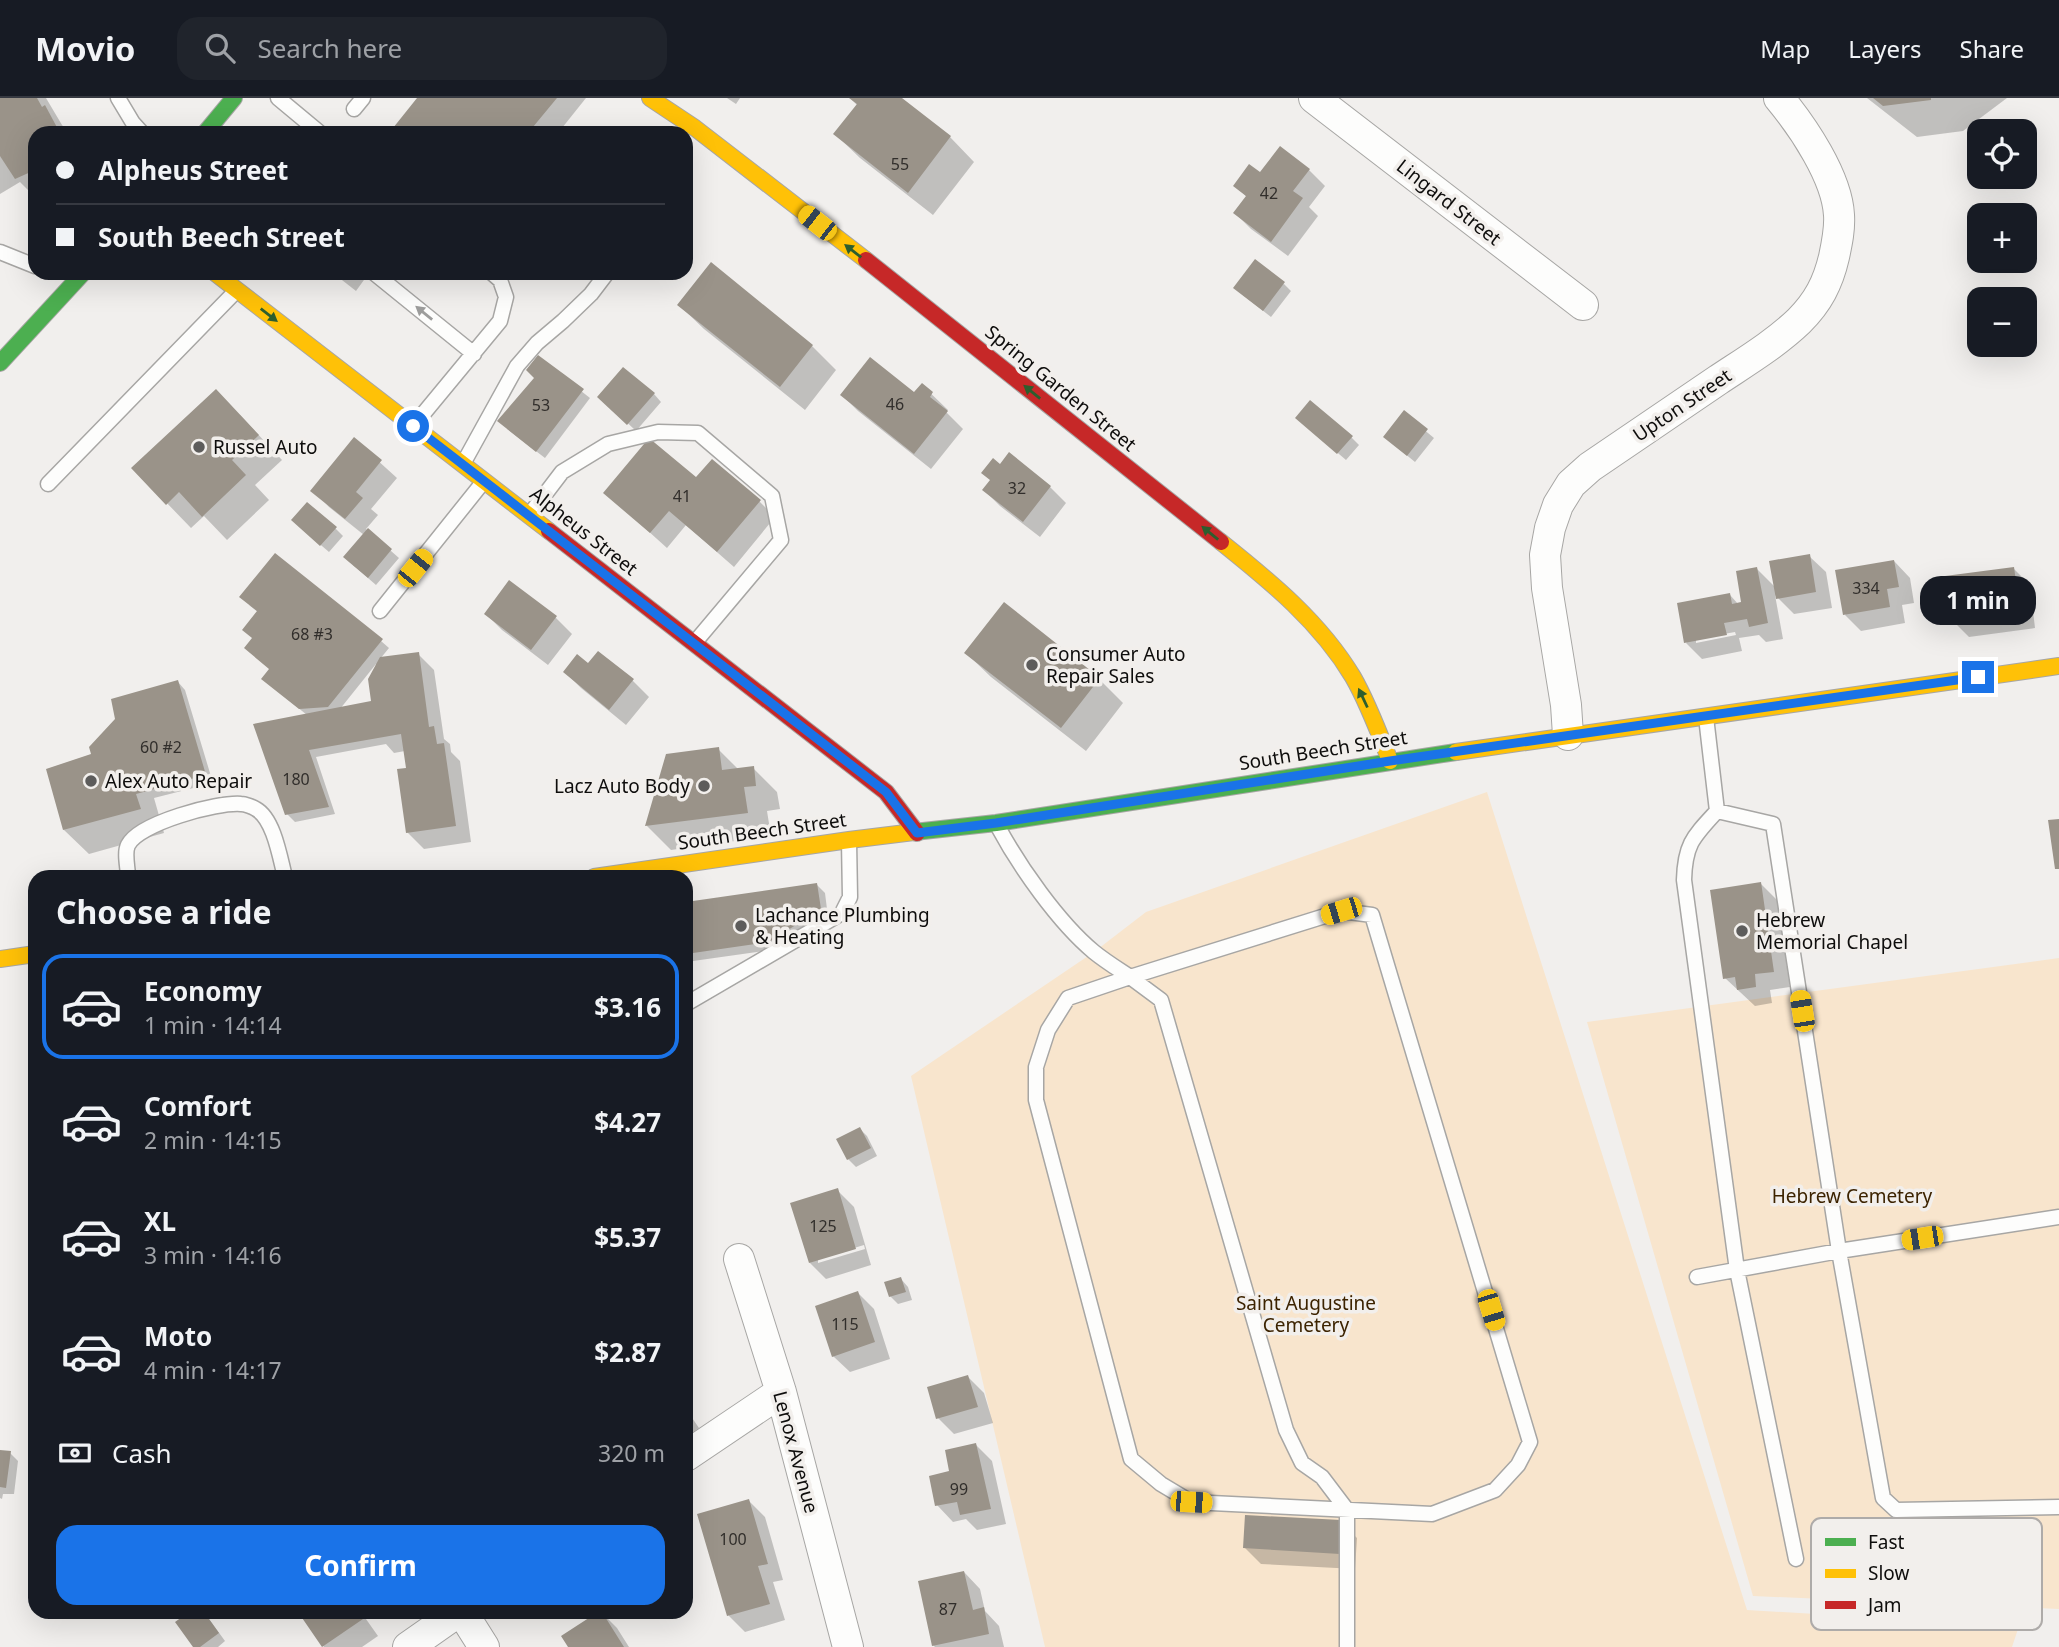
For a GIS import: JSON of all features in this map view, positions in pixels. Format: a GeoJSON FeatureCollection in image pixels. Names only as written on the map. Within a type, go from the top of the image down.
{"type":"FeatureCollection","features":[{"type":"Feature","properties":{"kind":"street"},"geometry":{"type":"LineString","coordinates":[[211,126],[234,98]]}},
{"type":"Feature","properties":{"kind":"street","name":"Spring Garden Street"},"geometry":{"type":"LineString","coordinates":[[650,98],[692,126]]}},
{"type":"Feature","properties":{"kind":"street","name":"Lingard Street"},"geometry":{"type":"LineString","coordinates":[[1314,98],[1583,305]]}},
{"type":"Feature","properties":{"kind":"street","name":"Upton Street"},"geometry":{"type":"LineString","coordinates":[[1568,735],[1566,705],[1547,588],[1545,555],[1558,505],[1571,484],[1590,467],[1761,351],[1799,321],[1821,296],[1829,279],[1838,237],[1839,212],[1832,185],[1818,155],[1779,98]]}},
{"type":"Feature","properties":{"kind":"street","name":"Spring Garden Street"},"geometry":{"type":"LineString","coordinates":[[695,128],[949,325],[1281,591],[1309,617],[1340,657],[1363,696],[1390,761]]}},
{"type":"Feature","properties":{"kind":"street"},"geometry":{"type":"LineString","coordinates":[[0,363],[71,280]]}},
{"type":"Feature","properties":{"kind":"street","name":"Alpheus Street"},"geometry":{"type":"LineString","coordinates":[[224,280],[886,792],[917,833]]}},
{"type":"Feature","properties":{"kind":"street","name":"South Beech Street"},"geometry":{"type":"LineString","coordinates":[[643,870],[849,840],[996,823],[1390,761],[2059,666]]}},
{"type":"Feature","properties":{"kind":"street"},"geometry":{"type":"LineString","coordinates":[[0,958],[28,955]]}},
{"type":"Feature","properties":{"kind":"street","name":"Lenox Avenue"},"geometry":{"type":"LineString","coordinates":[[739,1258],[780,1392],[848,1647]]}},
{"type":"Feature","properties":{"kind":"street"},"geometry":{"type":"LineString","coordinates":[[693,1451],[780,1392]]}},
{"type":"Feature","properties":{"kind":"street"},"geometry":{"type":"LineString","coordinates":[[408,1647],[450,1619]]}},
{"type":"Feature","properties":{"kind":"street"},"geometry":{"type":"LineString","coordinates":[[465,1619],[484,1647]]}},
{"type":"Feature","properties":{"kind":"lane"},"geometry":{"type":"LineString","coordinates":[[118,98],[136,126]]}},
{"type":"Feature","properties":{"kind":"lane"},"geometry":{"type":"LineString","coordinates":[[278,98],[312,126]]}},
{"type":"Feature","properties":{"kind":"lane"},"geometry":{"type":"LineString","coordinates":[[0,252],[28,263]]}},
{"type":"Feature","properties":{"kind":"lane"},"geometry":{"type":"LineString","coordinates":[[383,280],[474,354]]}},
{"type":"Feature","properties":{"kind":"lane"},"geometry":{"type":"LineString","coordinates":[[413,426],[500,321],[506,297],[500,280]]}},
{"type":"Feature","properties":{"kind":"lane"},"geometry":{"type":"LineString","coordinates":[[463,464],[517,366],[537,343],[591,294],[602,280]]}},
{"type":"Feature","properties":{"kind":"lane"},"geometry":{"type":"LineString","coordinates":[[48,484],[237,290]]}},
{"type":"Feature","properties":{"kind":"lane"},"geometry":{"type":"LineString","coordinates":[[529,515],[562,472],[608,444],[658,432],[698,433],[772,496],[781,540],[695,642]]}},
{"type":"Feature","properties":{"kind":"lane"},"geometry":{"type":"LineString","coordinates":[[380,611],[484,481]]}},
{"type":"Feature","properties":{"kind":"lane"},"geometry":{"type":"LineString","coordinates":[[1706,716],[1717,811],[1693,837],[1685,858],[1685,880],[1737,1270],[1796,1559]]}},
{"type":"Feature","properties":{"kind":"lane"},"geometry":{"type":"LineString","coordinates":[[128,870],[126,848],[135,836],[149,827],[195,811],[242,804],[258,810],[275,835],[283,870]]}},
{"type":"Feature","properties":{"kind":"lane"},"geometry":{"type":"LineString","coordinates":[[1717,811],[1773,824],[1839,1251],[1883,1498],[1896,1510],[2059,1507]]}},
{"type":"Feature","properties":{"kind":"lane"},"geometry":{"type":"LineString","coordinates":[[996,823],[1018,860],[1070,929],[1094,952],[1161,1000],[1286,1430],[1302,1463],[1322,1477],[1347,1510],[1347,1647]]}},
{"type":"Feature","properties":{"kind":"lane"},"geometry":{"type":"LineString","coordinates":[[693,1000],[842,913],[850,897],[849,840]]}},
{"type":"Feature","properties":{"kind":"lane"},"geometry":{"type":"LineString","coordinates":[[1341,911],[1372,915],[1530,1442],[1518,1465],[1495,1490],[1432,1514],[1191,1502],[1161,1484],[1131,1459],[1036,1100],[1037,1067],[1048,1030],[1068,998],[1130,977],[1341,911]]}},
{"type":"Feature","properties":{"kind":"lane"},"geometry":{"type":"LineString","coordinates":[[1697,1278],[1839,1251],[2059,1217]]}},
{"type":"Feature","properties":{"kind":"green space","name":"Saint Augustine Cemetery"},"geometry":{"type":"Polygon","coordinates":[[[1487,792],[1747,1610],[1811,1614],[1811,1630],[2018,1630],[2012,1647],[1045,1647],[911,1076],[1094,952],[1146,912],[1487,792]]]}},
{"type":"Feature","properties":{"kind":"green space","name":"Hebrew Cemetery"},"geometry":{"type":"Polygon","coordinates":[[[2059,958],[2059,1609],[2042,1608],[2042,1518],[1811,1518],[1811,1598],[1753,1596],[1587,1022],[2059,958]]]}},
{"type":"Feature","properties":{"kind":"building"},"geometry":{"type":"Polygon","coordinates":[[[0,98],[37,98],[42,107],[45,105],[56,126],[28,126],[28,173],[15,179],[0,156],[0,98]]]}},
{"type":"Feature","properties":{"kind":"building"},"geometry":{"type":"Polygon","coordinates":[[[417,98],[557,98],[534,126],[395,126],[417,98]]]}},
{"type":"Feature","properties":{"kind":"building"},"geometry":{"type":"Polygon","coordinates":[[[849,98],[902,98],[951,136],[908,193],[833,134],[857,104],[849,98]]]}},
{"type":"Feature","properties":{"kind":"building"},"geometry":{"type":"Polygon","coordinates":[[[1873,98],[1931,98],[1931,100],[1883,106],[1873,98]]]}},
{"type":"Feature","properties":{"kind":"building"},"geometry":{"type":"Polygon","coordinates":[[[1280,146],[1310,169],[1293,191],[1303,198],[1271,242],[1233,213],[1246,196],[1233,186],[1249,164],[1260,172],[1280,146]]]}},
{"type":"Feature","properties":{"kind":"building"},"geometry":{"type":"Polygon","coordinates":[[[1255,259],[1285,282],[1263,311],[1233,288],[1255,259]]]}},
{"type":"Feature","properties":{"kind":"building"},"geometry":{"type":"Polygon","coordinates":[[[711,262],[813,345],[780,387],[677,305],[711,262]]]}},
{"type":"Feature","properties":{"kind":"building"},"geometry":{"type":"Polygon","coordinates":[[[538,355],[584,389],[536,452],[497,421],[534,378],[526,370],[538,355]]]}},
{"type":"Feature","properties":{"kind":"building"},"geometry":{"type":"Polygon","coordinates":[[[870,357],[914,392],[922,383],[933,392],[930,397],[948,411],[914,454],[840,395],[870,357]]]}},
{"type":"Feature","properties":{"kind":"building"},"geometry":{"type":"Polygon","coordinates":[[[623,367],[655,393],[627,425],[597,397],[623,367]]]}},
{"type":"Feature","properties":{"kind":"building","name":"Russel Auto"},"geometry":{"type":"Polygon","coordinates":[[[216,389],[259,435],[232,460],[246,475],[202,517],[179,492],[166,505],[131,468],[216,389]]]}},
{"type":"Feature","properties":{"kind":"building"},"geometry":{"type":"Polygon","coordinates":[[[1310,400],[1353,436],[1337,454],[1295,418],[1310,400]]]}},
{"type":"Feature","properties":{"kind":"building"},"geometry":{"type":"Polygon","coordinates":[[[1404,410],[1428,429],[1407,456],[1383,437],[1404,410]]]}},
{"type":"Feature","properties":{"kind":"building"},"geometry":{"type":"Polygon","coordinates":[[[354,437],[382,460],[356,492],[363,498],[345,519],[310,491],[354,437]]]}},
{"type":"Feature","properties":{"kind":"building"},"geometry":{"type":"Polygon","coordinates":[[[649,438],[696,477],[712,459],[761,500],[717,552],[669,511],[650,533],[603,493],[649,438]]]}},
{"type":"Feature","properties":{"kind":"building"},"geometry":{"type":"Polygon","coordinates":[[[1009,452],[1051,486],[1023,522],[982,490],[990,480],[981,473],[993,458],[1000,464],[1009,452]]]}},
{"type":"Feature","properties":{"kind":"building"},"geometry":{"type":"Polygon","coordinates":[[[307,502],[337,527],[320,546],[291,520],[307,502]]]}},
{"type":"Feature","properties":{"kind":"building"},"geometry":{"type":"Polygon","coordinates":[[[368,528],[392,549],[368,578],[343,557],[368,528]]]}},
{"type":"Feature","properties":{"kind":"building"},"geometry":{"type":"Polygon","coordinates":[[[275,553],[383,639],[328,707],[299,709],[261,679],[269,669],[244,648],[252,638],[242,630],[257,611],[239,597],[275,553]]]}},
{"type":"Feature","properties":{"kind":"building"},"geometry":{"type":"Polygon","coordinates":[[[1810,554],[1816,592],[1776,599],[1769,561],[1810,554]]]}},
{"type":"Feature","properties":{"kind":"building"},"geometry":{"type":"Polygon","coordinates":[[[1894,560],[1899,587],[1887,589],[1890,607],[1843,615],[1835,570],[1894,560]]]}},
{"type":"Feature","properties":{"kind":"building"},"geometry":{"type":"Polygon","coordinates":[[[1757,567],[1768,623],[1749,627],[1747,619],[1724,623],[1727,635],[1684,643],[1677,603],[1730,593],[1732,604],[1741,602],[1736,571],[1757,567]]]}},
{"type":"Feature","properties":{"kind":"building"},"geometry":{"type":"Polygon","coordinates":[[[2014,567],[2020,612],[1952,622],[1945,576],[2014,567]]]}},
{"type":"Feature","properties":{"kind":"building"},"geometry":{"type":"Polygon","coordinates":[[[509,580],[557,616],[531,650],[484,614],[509,580]]]}},
{"type":"Feature","properties":{"kind":"building","name":"Consumer Auto Repair Sales"},"geometry":{"type":"Polygon","coordinates":[[[1004,602],[1100,678],[1061,728],[964,653],[1004,602]]]}},
{"type":"Feature","properties":{"kind":"building"},"geometry":{"type":"Polygon","coordinates":[[[598,651],[634,679],[609,710],[563,672],[577,654],[588,663],[598,651]]]}},
{"type":"Feature","properties":{"kind":"building"},"geometry":{"type":"Polygon","coordinates":[[[419,652],[429,727],[434,726],[437,744],[444,743],[456,826],[406,833],[397,769],[406,768],[401,734],[309,750],[329,807],[285,815],[253,724],[371,701],[368,679],[380,657],[419,652]]]}},
{"type":"Feature","properties":{"kind":"building"},"geometry":{"type":"Polygon","coordinates":[[[178,680],[206,775],[136,794],[141,809],[63,830],[46,769],[91,754],[89,747],[115,719],[111,699],[178,680]]]}},
{"type":"Feature","properties":{"kind":"building","name":"Lacz Auto Body"},"geometry":{"type":"Polygon","coordinates":[[[719,747],[722,770],[754,766],[756,786],[744,787],[748,813],[645,826],[666,754],[719,747]]]}},
{"type":"Feature","properties":{"kind":"building"},"geometry":{"type":"Polygon","coordinates":[[[2059,819],[2059,869],[2055,869],[2048,820],[2059,819]]]}},
{"type":"Feature","properties":{"kind":"building","name":"Hebrew Memorial Chapel"},"geometry":{"type":"Polygon","coordinates":[[[1761,882],[1774,972],[1755,974],[1756,987],[1737,990],[1735,977],[1723,979],[1710,890],[1761,882]]]}},
{"type":"Feature","properties":{"kind":"building","name":"Lachance Plumbing & Heating"},"geometry":{"type":"Polygon","coordinates":[[[817,883],[821,909],[769,942],[693,953],[693,901],[817,883]]]}},
{"type":"Feature","properties":{"kind":"building"},"geometry":{"type":"Polygon","coordinates":[[[860,1127],[871,1148],[847,1160],[836,1139],[860,1127]]]}},
{"type":"Feature","properties":{"kind":"building"},"geometry":{"type":"Polygon","coordinates":[[[838,1188],[856,1249],[809,1263],[790,1203],[838,1188]]]}},
{"type":"Feature","properties":{"kind":"building"},"geometry":{"type":"Polygon","coordinates":[[[901,1277],[906,1292],[889,1297],[884,1282],[901,1277]]]}},
{"type":"Feature","properties":{"kind":"building"},"geometry":{"type":"Polygon","coordinates":[[[858,1291],[875,1342],[832,1357],[815,1306],[858,1291]]]}},
{"type":"Feature","properties":{"kind":"building"},"geometry":{"type":"Polygon","coordinates":[[[968,1375],[978,1407],[936,1419],[927,1387],[968,1375]]]}},
{"type":"Feature","properties":{"kind":"building"},"geometry":{"type":"Polygon","coordinates":[[[976,1443],[991,1509],[960,1515],[957,1502],[935,1506],[929,1476],[949,1471],[945,1450],[976,1443]]]}},
{"type":"Feature","properties":{"kind":"building"},"geometry":{"type":"Polygon","coordinates":[[[0,1450],[11,1451],[6,1488],[0,1487],[0,1450]]]}},
{"type":"Feature","properties":{"kind":"building"},"geometry":{"type":"Polygon","coordinates":[[[749,1499],[768,1564],[758,1566],[770,1604],[727,1616],[697,1514],[749,1499]]]}},
{"type":"Feature","properties":{"kind":"building"},"geometry":{"type":"Polygon","coordinates":[[[1245,1515],[1341,1520],[1340,1554],[1243,1548],[1245,1515]]]}},
{"type":"Feature","properties":{"kind":"building"},"geometry":{"type":"Polygon","coordinates":[[[964,1571],[973,1610],[984,1607],[989,1634],[932,1646],[918,1581],[964,1571]]]}},
{"type":"Feature","properties":{"kind":"building"},"geometry":{"type":"Polygon","coordinates":[[[179,1619],[209,1619],[219,1633],[200,1647],[193,1647],[175,1622],[179,1619]]]}},
{"type":"Feature","properties":{"kind":"building"},"geometry":{"type":"Polygon","coordinates":[[[303,1619],[363,1619],[322,1647],[303,1619]]]}},
{"type":"Feature","properties":{"kind":"building"},"geometry":{"type":"Polygon","coordinates":[[[587,1619],[606,1619],[624,1647],[568,1647],[561,1636],[587,1619]]]}},
{"type":"Feature","properties":{"kind":"traffic: fast"},"geometry":{"type":"LineString","coordinates":[[211,126],[234,98]]}},
{"type":"Feature","properties":{"kind":"traffic: fast"},"geometry":{"type":"LineString","coordinates":[[0,363],[77,280]]}},
{"type":"Feature","properties":{"kind":"traffic: fast"},"geometry":{"type":"LineString","coordinates":[[914,832],[996,823],[1456,752]]}},
{"type":"Feature","properties":{"kind":"traffic: slow"},"geometry":{"type":"LineString","coordinates":[[650,98],[692,126]]}},
{"type":"Feature","properties":{"kind":"traffic: slow"},"geometry":{"type":"LineString","coordinates":[[693,127],[866,260]]}},
{"type":"Feature","properties":{"kind":"traffic: slow"},"geometry":{"type":"LineString","coordinates":[[224,280],[549,531]]}},
{"type":"Feature","properties":{"kind":"traffic: slow"},"geometry":{"type":"LineString","coordinates":[[1221,542],[1293,604],[1340,657],[1373,718],[1390,761]]}},
{"type":"Feature","properties":{"kind":"traffic: slow"},"geometry":{"type":"LineString","coordinates":[[1456,752],[2059,666]]}},
{"type":"Feature","properties":{"kind":"traffic: slow"},"geometry":{"type":"LineString","coordinates":[[642,870],[914,832]]}},
{"type":"Feature","properties":{"kind":"traffic: slow"},"geometry":{"type":"LineString","coordinates":[[0,959],[28,955]]}},
{"type":"Feature","properties":{"kind":"traffic: jam"},"geometry":{"type":"LineString","coordinates":[[866,260],[1221,542]]}},
{"type":"Feature","properties":{"kind":"traffic: jam"},"geometry":{"type":"LineString","coordinates":[[549,531],[886,792],[917,833]]}},
{"type":"Feature","properties":{"kind":"place","name":"Russel Auto"},"geometry":{"type":"Point","coordinates":[199,447]}},
{"type":"Feature","properties":{"kind":"place","name":"Consumer Auto Repair Sales"},"geometry":{"type":"Point","coordinates":[1032,665]}},
{"type":"Feature","properties":{"kind":"place","name":"Alex Auto Repair"},"geometry":{"type":"Point","coordinates":[91,781]}},
{"type":"Feature","properties":{"kind":"place","name":"Lacz Auto Body"},"geometry":{"type":"Point","coordinates":[704,786]}},
{"type":"Feature","properties":{"kind":"place","name":"Lachance Plumbing & Heating"},"geometry":{"type":"Point","coordinates":[741,926]}},
{"type":"Feature","properties":{"kind":"place","name":"Hebrew Memorial Chapel"},"geometry":{"type":"Point","coordinates":[1742,931]}},
{"type":"Feature","properties":{"kind":"route"},"geometry":{"type":"LineString","coordinates":[[413,426],[886,792],[917,833],[1390,761],[1978,677]]}}]}
